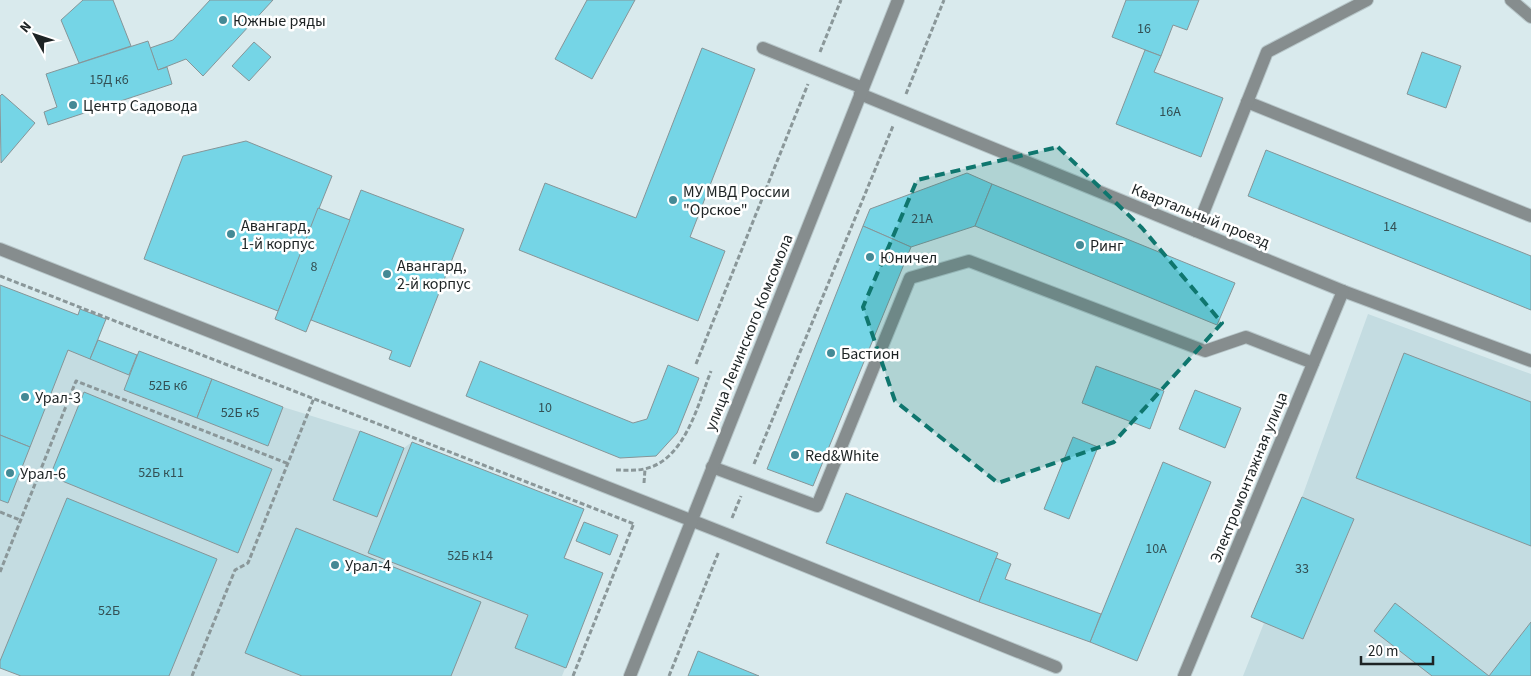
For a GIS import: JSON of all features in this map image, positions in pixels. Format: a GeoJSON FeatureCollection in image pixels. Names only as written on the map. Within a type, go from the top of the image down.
{"type":"FeatureCollection","features":[{"type":"Feature","properties":{"kind":"street","name":"улица Ленинского Комсомола"},"geometry":{"type":"LineString","coordinates":[[630,676],[898,0]]}},
{"type":"Feature","properties":{"kind":"street"},"geometry":{"type":"LineString","coordinates":[[1196,231],[1267,52],[1368,0]]}},
{"type":"Feature","properties":{"kind":"street"},"geometry":{"type":"LineString","coordinates":[[1510,0],[1531,17]]}},
{"type":"Feature","properties":{"kind":"street","name":"Квартальный проезд"},"geometry":{"type":"LineString","coordinates":[[763,48],[814,69],[900,110],[1343,291],[1531,360]]}},
{"type":"Feature","properties":{"kind":"street"},"geometry":{"type":"LineString","coordinates":[[1247,102],[1531,216]]}},
{"type":"Feature","properties":{"kind":"street"},"geometry":{"type":"LineString","coordinates":[[0,249],[643,501],[1056,667]]}},
{"type":"Feature","properties":{"kind":"street"},"geometry":{"type":"LineString","coordinates":[[712,467],[818,506],[910,278],[969,261],[1205,351],[1246,337],[1313,363]]}},
{"type":"Feature","properties":{"kind":"street","name":"Электромонтажная улица"},"geometry":{"type":"LineString","coordinates":[[1184,676],[1343,291]]}},
{"type":"Feature","properties":{"kind":"path"},"geometry":{"type":"LineString","coordinates":[[696,364],[841,0]]}},
{"type":"Feature","properties":{"kind":"path"},"geometry":{"type":"LineString","coordinates":[[669,676],[944,0]]}},
{"type":"Feature","properties":{"kind":"path"},"geometry":{"type":"LineString","coordinates":[[0,276],[634,524]]}},
{"type":"Feature","properties":{"kind":"path"},"geometry":{"type":"LineString","coordinates":[[609,471],[645,469],[672,454],[689,428],[712,371]]}},
{"type":"Feature","properties":{"kind":"path"},"geometry":{"type":"LineString","coordinates":[[0,572],[76,380],[289,464]]}},
{"type":"Feature","properties":{"kind":"path"},"geometry":{"type":"LineString","coordinates":[[192,676],[235,570],[248,563],[314,398]]}},
{"type":"Feature","properties":{"kind":"path"},"geometry":{"type":"LineString","coordinates":[[573,676],[643,501]]}},
{"type":"Feature","properties":{"kind":"path"},"geometry":{"type":"LineString","coordinates":[[0,512],[20,520]]}},
{"type":"Feature","properties":{"kind":"highlighted area"},"geometry":{"type":"Polygon","coordinates":[[[1058,147],[1142,228],[1222,323],[1114,442],[998,483],[895,401],[863,307],[917,180],[1058,147]]]}},
{"type":"Feature","properties":{"kind":"shaded area"},"geometry":{"type":"Polygon","coordinates":[[[0,285],[77,315],[80,309],[106,319],[98,340],[137,355],[139,351],[283,407],[360,431],[404,448],[412,442],[584,509],[565,558],[603,573],[562,676],[21,676],[0,668],[0,285]]]}},
{"type":"Feature","properties":{"kind":"shaded area"},"geometry":{"type":"Polygon","coordinates":[[[1368,314],[1531,374],[1531,676],[1243,676],[1264,623],[1251,617],[1302,497],[1368,314]]]}},
{"type":"Feature","properties":{"kind":"building"},"geometry":{"type":"Polygon","coordinates":[[[83,0],[113,0],[131,46],[79,63],[61,20],[83,0]]]}},
{"type":"Feature","properties":{"kind":"building","name":"Южные ряды"},"geometry":{"type":"Polygon","coordinates":[[[210,0],[273,0],[203,76],[186,59],[158,70],[150,48],[173,40],[210,0]]]}},
{"type":"Feature","properties":{"kind":"building"},"geometry":{"type":"Polygon","coordinates":[[[587,0],[635,0],[592,79],[555,59],[587,0]]]}},
{"type":"Feature","properties":{"kind":"building"},"geometry":{"type":"Polygon","coordinates":[[[1126,0],[1199,0],[1187,30],[1173,25],[1161,56],[1112,37],[1126,0]]]}},
{"type":"Feature","properties":{"kind":"building"},"geometry":{"type":"Polygon","coordinates":[[[148,41],[158,70],[167,67],[172,84],[48,125],[44,112],[57,107],[46,74],[148,41]]]}},
{"type":"Feature","properties":{"kind":"building"},"geometry":{"type":"Polygon","coordinates":[[[254,42],[271,57],[249,81],[232,66],[254,42]]]}},
{"type":"Feature","properties":{"kind":"building","name":"МУ МВД России \"Орское\""},"geometry":{"type":"Polygon","coordinates":[[[702,48],[755,69],[690,237],[725,251],[698,321],[519,250],[545,183],[636,218],[702,48]]]}},
{"type":"Feature","properties":{"kind":"building"},"geometry":{"type":"Polygon","coordinates":[[[1145,50],[1161,56],[1154,72],[1223,98],[1201,157],[1116,124],[1145,50]]]}},
{"type":"Feature","properties":{"kind":"building"},"geometry":{"type":"Polygon","coordinates":[[[1422,52],[1461,66],[1446,108],[1407,94],[1422,52]]]}},
{"type":"Feature","properties":{"kind":"building"},"geometry":{"type":"Polygon","coordinates":[[[2,94],[35,123],[1,163],[0,96],[2,94]]]}},
{"type":"Feature","properties":{"kind":"building","name":"Авангард, 1-й корпус"},"geometry":{"type":"Polygon","coordinates":[[[246,141],[332,176],[278,311],[144,259],[183,156],[246,141]]]}},
{"type":"Feature","properties":{"kind":"building"},"geometry":{"type":"Polygon","coordinates":[[[1266,150],[1531,256],[1531,310],[1248,196],[1266,150]]]}},
{"type":"Feature","properties":{"kind":"building"},"geometry":{"type":"Polygon","coordinates":[[[967,173],[992,184],[975,226],[911,247],[863,226],[870,209],[967,173]]]}},
{"type":"Feature","properties":{"kind":"building"},"geometry":{"type":"Polygon","coordinates":[[[992,184],[1235,283],[1217,325],[975,226],[992,184]]]}},
{"type":"Feature","properties":{"kind":"building","name":"Авангард, 2-й корпус"},"geometry":{"type":"Polygon","coordinates":[[[361,190],[464,229],[410,367],[389,359],[392,351],[311,320],[361,190]]]}},
{"type":"Feature","properties":{"kind":"building"},"geometry":{"type":"Polygon","coordinates":[[[318,208],[350,220],[306,332],[275,319],[318,208]]]}},
{"type":"Feature","properties":{"kind":"building"},"geometry":{"type":"Polygon","coordinates":[[[863,226],[911,247],[813,486],[767,469],[863,226]]]}},
{"type":"Feature","properties":{"kind":"building","name":"Урал-3"},"geometry":{"type":"Polygon","coordinates":[[[0,285],[78,315],[80,309],[106,319],[90,359],[68,350],[30,447],[0,435],[0,285]]]}},
{"type":"Feature","properties":{"kind":"building"},"geometry":{"type":"Polygon","coordinates":[[[98,340],[137,355],[129,375],[90,359],[98,340]]]}},
{"type":"Feature","properties":{"kind":"building"},"geometry":{"type":"Polygon","coordinates":[[[139,351],[212,379],[197,418],[124,390],[139,351]]]}},
{"type":"Feature","properties":{"kind":"building"},"geometry":{"type":"Polygon","coordinates":[[[1404,353],[1531,402],[1531,546],[1356,478],[1404,353]]]}},
{"type":"Feature","properties":{"kind":"building"},"geometry":{"type":"Polygon","coordinates":[[[480,361],[633,423],[647,419],[668,365],[699,378],[677,433],[656,456],[620,458],[466,396],[480,361]]]}},
{"type":"Feature","properties":{"kind":"building"},"geometry":{"type":"Polygon","coordinates":[[[1096,366],[1164,391],[1150,429],[1082,403],[1096,366]]]}},
{"type":"Feature","properties":{"kind":"building"},"geometry":{"type":"Polygon","coordinates":[[[212,379],[283,407],[268,446],[197,418],[212,379]]]}},
{"type":"Feature","properties":{"kind":"building"},"geometry":{"type":"Polygon","coordinates":[[[1195,390],[1241,408],[1225,448],[1179,429],[1195,390]]]}},
{"type":"Feature","properties":{"kind":"building"},"geometry":{"type":"Polygon","coordinates":[[[84,392],[272,469],[238,553],[50,476],[84,392]]]}},
{"type":"Feature","properties":{"kind":"building"},"geometry":{"type":"Polygon","coordinates":[[[360,431],[404,448],[377,517],[333,500],[360,431]]]}},
{"type":"Feature","properties":{"kind":"building","name":"Урал-6"},"geometry":{"type":"Polygon","coordinates":[[[0,435],[30,447],[8,503],[0,500],[0,435]]]}},
{"type":"Feature","properties":{"kind":"building"},"geometry":{"type":"Polygon","coordinates":[[[1073,437],[1098,447],[1069,519],[1044,509],[1073,437]]]}},
{"type":"Feature","properties":{"kind":"building"},"geometry":{"type":"Polygon","coordinates":[[[412,442],[584,509],[564,558],[603,573],[566,668],[515,648],[528,615],[368,553],[412,442]]]}},
{"type":"Feature","properties":{"kind":"building"},"geometry":{"type":"Polygon","coordinates":[[[1163,462],[1211,482],[1137,661],[1090,642],[1163,462]]]}},
{"type":"Feature","properties":{"kind":"building"},"geometry":{"type":"Polygon","coordinates":[[[846,493],[998,553],[979,602],[826,543],[846,493]]]}},
{"type":"Feature","properties":{"kind":"building"},"geometry":{"type":"Polygon","coordinates":[[[1302,497],[1354,519],[1303,639],[1251,617],[1302,497]]]}},
{"type":"Feature","properties":{"kind":"building"},"geometry":{"type":"Polygon","coordinates":[[[67,498],[217,559],[169,676],[21,676],[0,668],[0,661],[67,498]]]}},
{"type":"Feature","properties":{"kind":"building"},"geometry":{"type":"Polygon","coordinates":[[[584,522],[618,535],[610,555],[576,541],[584,522]]]}},
{"type":"Feature","properties":{"kind":"building","name":"Урал-4"},"geometry":{"type":"Polygon","coordinates":[[[296,528],[481,602],[451,676],[302,676],[245,653],[296,528]]]}},
{"type":"Feature","properties":{"kind":"building"},"geometry":{"type":"Polygon","coordinates":[[[996,558],[1011,564],[1005,579],[1101,614],[1090,642],[979,602],[996,558]]]}},
{"type":"Feature","properties":{"kind":"building"},"geometry":{"type":"Polygon","coordinates":[[[1395,603],[1489,676],[1432,676],[1374,631],[1395,603]]]}},
{"type":"Feature","properties":{"kind":"building"},"geometry":{"type":"Polygon","coordinates":[[[1531,622],[1531,676],[1489,676],[1531,622]]]}},
{"type":"Feature","properties":{"kind":"building"},"geometry":{"type":"Polygon","coordinates":[[[698,651],[759,676],[688,676],[698,651]]]}},
{"type":"Feature","properties":{"kind":"place","name":"Южные ряды"},"geometry":{"type":"Point","coordinates":[223,20]}},
{"type":"Feature","properties":{"kind":"place","name":"Центр Садовода"},"geometry":{"type":"Point","coordinates":[73,105]}},
{"type":"Feature","properties":{"kind":"place","name":"МУ МВД России \"Орское\""},"geometry":{"type":"Point","coordinates":[673,200]}},
{"type":"Feature","properties":{"kind":"place","name":"Авангард, 1-й корпус"},"geometry":{"type":"Point","coordinates":[231,234]}},
{"type":"Feature","properties":{"kind":"place","name":"Ринг"},"geometry":{"type":"Point","coordinates":[1080,245]}},
{"type":"Feature","properties":{"kind":"place","name":"Юничел"},"geometry":{"type":"Point","coordinates":[870,257]}},
{"type":"Feature","properties":{"kind":"place","name":"Авангард, 2-й корпус"},"geometry":{"type":"Point","coordinates":[387,274]}},
{"type":"Feature","properties":{"kind":"place","name":"Бастион"},"geometry":{"type":"Point","coordinates":[831,353]}},
{"type":"Feature","properties":{"kind":"place","name":"Урал-3"},"geometry":{"type":"Point","coordinates":[25,397]}},
{"type":"Feature","properties":{"kind":"place","name":"Red&White"},"geometry":{"type":"Point","coordinates":[795,455]}},
{"type":"Feature","properties":{"kind":"place","name":"Урал-6"},"geometry":{"type":"Point","coordinates":[10,473]}},
{"type":"Feature","properties":{"kind":"place","name":"Урал-4"},"geometry":{"type":"Point","coordinates":[335,565]}}]}
